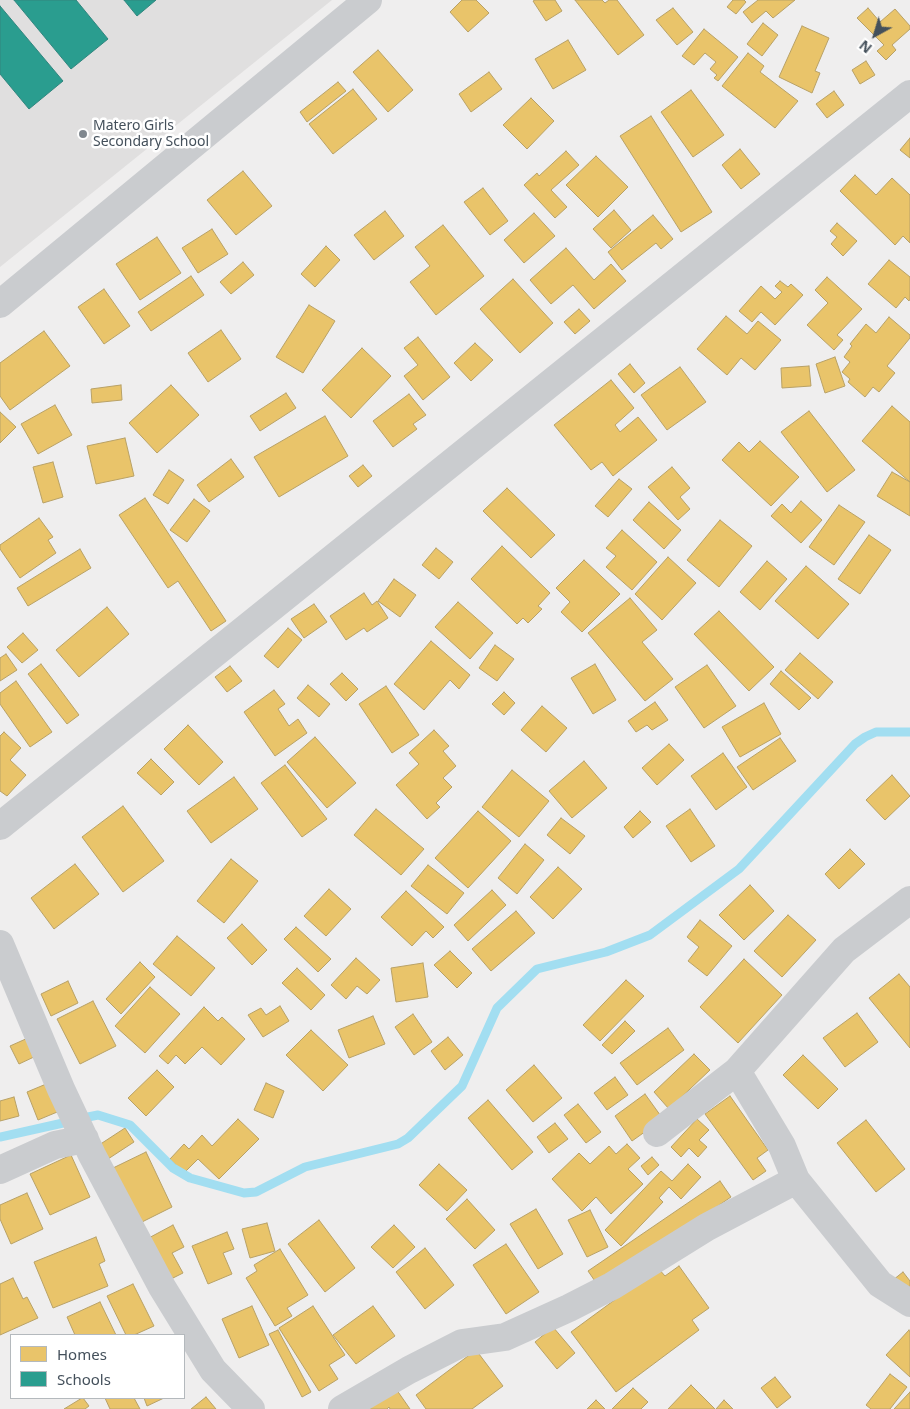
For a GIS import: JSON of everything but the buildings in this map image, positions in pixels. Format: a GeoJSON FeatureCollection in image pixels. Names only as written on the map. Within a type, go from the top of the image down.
{"type":"FeatureCollection","features":[{"type":"Feature","properties":{"kind":"street"},"geometry":{"type":"LineString","coordinates":[[0,304],[368,0]]}},
{"type":"Feature","properties":{"kind":"street"},"geometry":{"type":"LineString","coordinates":[[0,826],[910,94]]}},
{"type":"Feature","properties":{"kind":"street"},"geometry":{"type":"LineString","coordinates":[[657,1133],[737,1071],[844,950],[910,900]]}},
{"type":"Feature","properties":{"kind":"street"},"geometry":{"type":"LineString","coordinates":[[0,944],[61,1089],[162,1287],[213,1370],[251,1409]]}},
{"type":"Feature","properties":{"kind":"street"},"geometry":{"type":"LineString","coordinates":[[737,1071],[782,1146],[796,1180],[880,1284],[910,1303]]}},
{"type":"Feature","properties":{"kind":"street"},"geometry":{"type":"LineString","coordinates":[[0,1170],[55,1146],[85,1139]]}},
{"type":"Feature","properties":{"kind":"street"},"geometry":{"type":"LineString","coordinates":[[342,1409],[462,1342],[505,1337],[612,1286],[707,1228],[796,1180]]}},
{"type":"Feature","properties":{"kind":"shaded area","name":"Matero Girls Secondary School"},"geometry":{"type":"Polygon","coordinates":[[[0,0],[332,0],[0,267],[0,0]]]}},
{"type":"Feature","properties":{"kind":"waterway"},"geometry":{"type":"LineString","coordinates":[[88,1117],[98,1115],[130,1125],[173,1168],[190,1178],[244,1193],[256,1192],[305,1167],[398,1144],[408,1138],[462,1086],[497,1008],[537,969],[606,952],[650,935],[739,869],[855,744],[876,732],[910,732]]}},
{"type":"Feature","properties":{"kind":"waterway"},"geometry":{"type":"LineString","coordinates":[[0,1137],[63,1123]]}},
{"type":"Feature","properties":{"kind":"place","name":"Matero Girls Secondary School"},"geometry":{"type":"Point","coordinates":[83,134]}}]}
